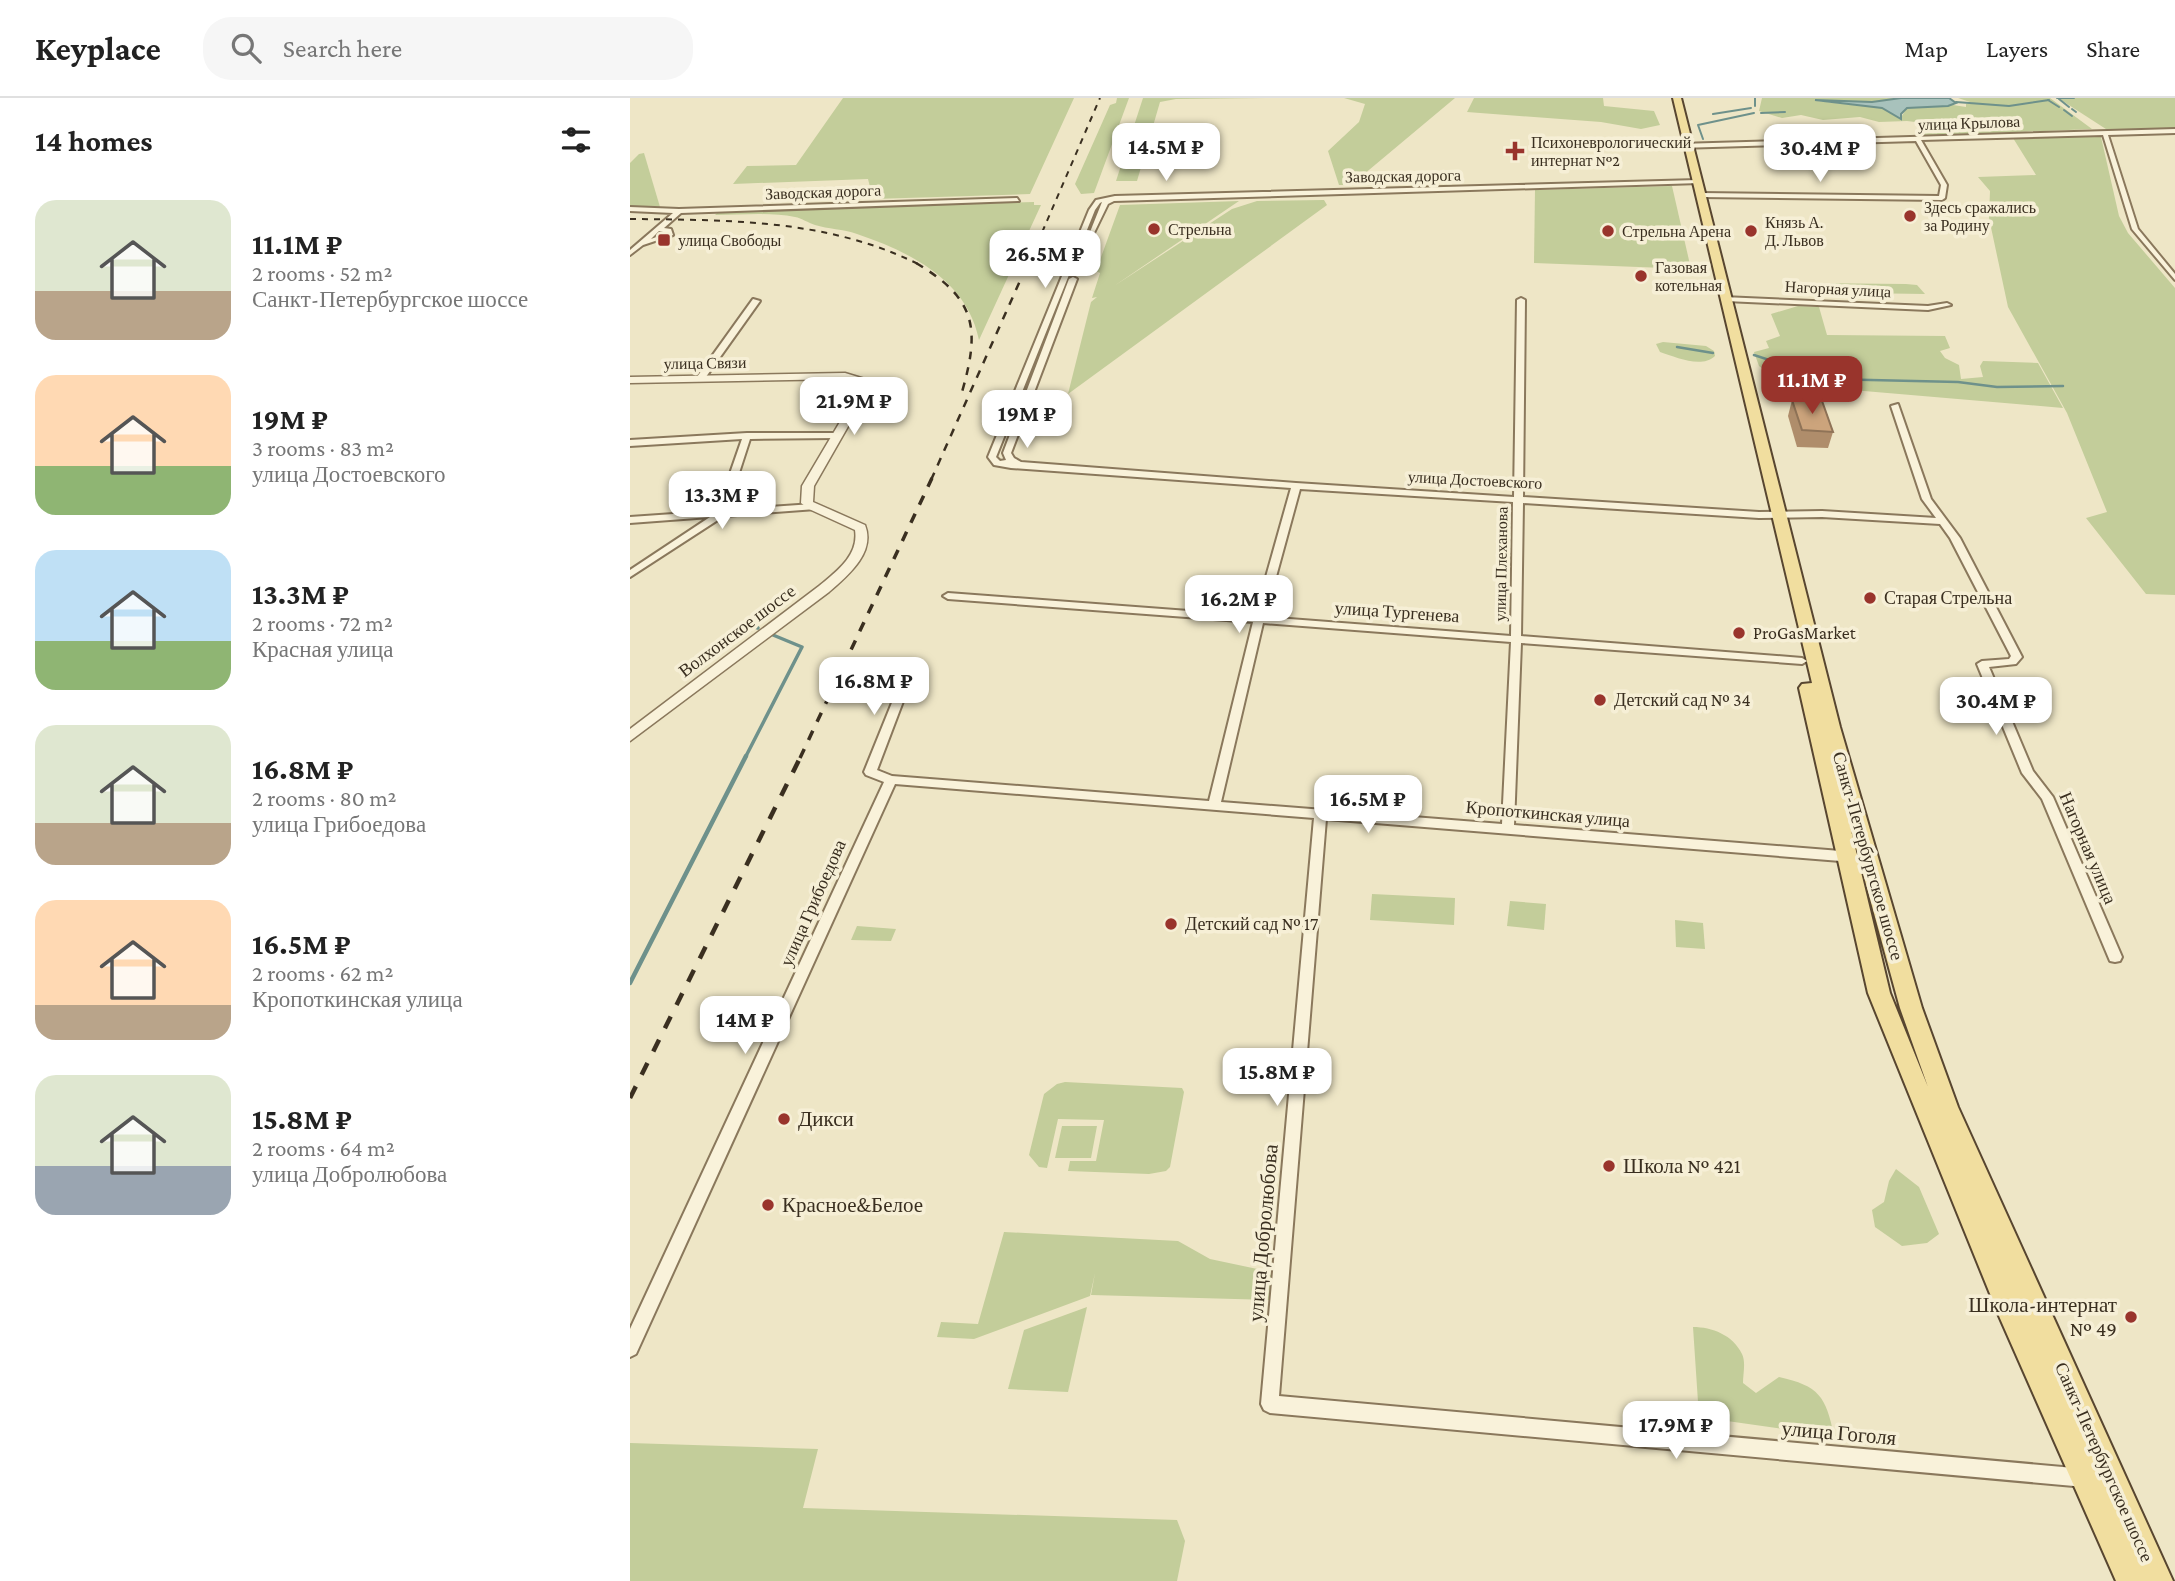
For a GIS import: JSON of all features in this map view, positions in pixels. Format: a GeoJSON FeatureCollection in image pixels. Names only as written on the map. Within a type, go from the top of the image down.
{"type":"FeatureCollection","features":[{"type":"Feature","properties":{"kind":"main road","name":"Санкт-Петербургское шоссе"},"geometry":{"type":"LineString","coordinates":[[1670,98],[1726,299],[1802,661],[1858,858]]}},
{"type":"Feature","properties":{"kind":"main road","name":"Санкт-Петербургское шоссе"},"geometry":{"type":"LineString","coordinates":[[1677,98],[1684,146]]}},
{"type":"Feature","properties":{"kind":"main road","name":"Санкт-Петербургское шоссе"},"geometry":{"type":"LineString","coordinates":[[1695,186],[1693,212],[1710,263],[1773,514],[1831,727],[1858,858],[1879,993],[2008,1307],[2099,1479],[2158,1581]]}},
{"type":"Feature","properties":{"kind":"main road","name":"Санкт-Петербургское шоссе"},"geometry":{"type":"LineString","coordinates":[[2099,1479],[2131,1581]]}},
{"type":"Feature","properties":{"kind":"street","name":"улица Крылова"},"geometry":{"type":"LineString","coordinates":[[1684,146],[2175,131]]}},
{"type":"Feature","properties":{"kind":"street"},"geometry":{"type":"LineString","coordinates":[[2105,133],[2135,229],[2175,278]]}},
{"type":"Feature","properties":{"kind":"street"},"geometry":{"type":"LineString","coordinates":[[1695,186],[1942,198],[1944,185],[1917,138]]}},
{"type":"Feature","properties":{"kind":"street","name":"Заводская дорога"},"geometry":{"type":"LineString","coordinates":[[1112,198],[1695,186]]}},
{"type":"Feature","properties":{"kind":"street"},"geometry":{"type":"LineString","coordinates":[[1021,464],[1010,460],[1007,453],[1092,231],[1105,203],[1112,198]]}},
{"type":"Feature","properties":{"kind":"street"},"geometry":{"type":"LineString","coordinates":[[1021,464],[997,463],[992,457],[1092,210],[1098,201],[1112,198]]}},
{"type":"Feature","properties":{"kind":"street","name":"Заводская дорога"},"geometry":{"type":"LineString","coordinates":[[630,209],[679,211],[1017,200]]}},
{"type":"Feature","properties":{"kind":"street"},"geometry":{"type":"LineString","coordinates":[[630,253],[679,211]]}},
{"type":"Feature","properties":{"kind":"street"},"geometry":{"type":"LineString","coordinates":[[630,240],[643,242],[671,234],[669,230],[658,229]]}},
{"type":"Feature","properties":{"kind":"street","name":"Нагорная улица"},"geometry":{"type":"LineString","coordinates":[[1726,299],[1928,308],[1947,305]]}},
{"type":"Feature","properties":{"kind":"street","name":"улица Плеханова"},"geometry":{"type":"LineString","coordinates":[[1508,828],[1516,638],[1521,300]]}},
{"type":"Feature","properties":{"kind":"street"},"geometry":{"type":"LineString","coordinates":[[700,379],[756,301]]}},
{"type":"Feature","properties":{"kind":"street","name":"улица Связи"},"geometry":{"type":"LineString","coordinates":[[630,380],[845,376],[864,382],[865,388],[836,435]]}},
{"type":"Feature","properties":{"kind":"street","name":"Нагорная улица"},"geometry":{"type":"LineString","coordinates":[[1895,406],[1927,499],[1955,538],[2017,657],[2012,662],[1982,664],[2028,773],[2045,792],[2115,957]]}},
{"type":"Feature","properties":{"kind":"street"},"geometry":{"type":"LineString","coordinates":[[630,443],[747,436],[836,435],[808,486],[807,503],[813,508]]}},
{"type":"Feature","properties":{"kind":"street"},"geometry":{"type":"LineString","coordinates":[[630,574],[720,514],[747,436]]}},
{"type":"Feature","properties":{"kind":"street","name":"улица Достоевского"},"geometry":{"type":"LineString","coordinates":[[1005,463],[1296,486],[1773,514],[1943,521]]}},
{"type":"Feature","properties":{"kind":"street"},"geometry":{"type":"LineString","coordinates":[[1214,806],[1259,620],[1296,486]]}},
{"type":"Feature","properties":{"kind":"street"},"geometry":{"type":"LineString","coordinates":[[630,520],[813,508]]}},
{"type":"Feature","properties":{"kind":"street","name":"Волхонское шоссе"},"geometry":{"type":"LineString","coordinates":[[630,736],[846,570],[860,550],[863,541],[861,528],[813,508]]}},
{"type":"Feature","properties":{"kind":"street","name":"улица Тургенева"},"geometry":{"type":"LineString","coordinates":[[948,596],[1802,661]]}},
{"type":"Feature","properties":{"kind":"street"},"geometry":{"type":"LineString","coordinates":[[891,780],[870,772],[908,675]]}},
{"type":"Feature","properties":{"kind":"street","name":"Кропоткинская улица"},"geometry":{"type":"LineString","coordinates":[[891,780],[1858,858]]}},
{"type":"Feature","properties":{"kind":"street","name":"улица Грибоедова"},"geometry":{"type":"LineString","coordinates":[[630,1348],[891,780]]}},
{"type":"Feature","properties":{"kind":"street","name":"улица Добролюбова"},"geometry":{"type":"LineString","coordinates":[[1270,1404],[1320,815]]}},
{"type":"Feature","properties":{"kind":"street","name":"улица Гоголя"},"geometry":{"type":"LineString","coordinates":[[1270,1404],[2099,1479]]}},
{"type":"Feature","properties":{"kind":"green space"},"geometry":{"type":"Polygon","coordinates":[[[843,98],[1074,98],[1030,194],[873,199],[868,179],[733,184],[747,166],[796,165],[843,98]]]}},
{"type":"Feature","properties":{"kind":"green space"},"geometry":{"type":"Polygon","coordinates":[[[1117,98],[1129,98],[1094,193],[1081,194],[1075,184],[1110,105],[1116,103],[1117,98]]]}},
{"type":"Feature","properties":{"kind":"green space"},"geometry":{"type":"Polygon","coordinates":[[[1143,98],[1266,98],[1176,99],[1160,102],[1137,181],[1116,181],[1143,98]]]}},
{"type":"Feature","properties":{"kind":"green space"},"geometry":{"type":"Polygon","coordinates":[[[1344,98],[1455,98],[1351,185],[1339,185],[1328,151],[1359,122],[1365,104],[1344,98]]]}},
{"type":"Feature","properties":{"kind":"green space"},"geometry":{"type":"Polygon","coordinates":[[[1474,98],[1603,98],[1604,106],[1654,111],[1660,125],[1641,129],[1601,122],[1467,112],[1474,98]]]}},
{"type":"Feature","properties":{"kind":"green space"},"geometry":{"type":"Polygon","coordinates":[[[1762,98],[1901,98],[1887,102],[1817,101],[1882,108],[1900,119],[1907,108],[1953,105],[1966,107],[1966,104],[1976,104],[1958,98],[2050,98],[2092,129],[1920,136],[1916,133],[1926,131],[1915,122],[1879,122],[1860,117],[1823,120],[1801,115],[1782,118],[1759,111],[1762,98]]]}},
{"type":"Feature","properties":{"kind":"green space"},"geometry":{"type":"Polygon","coordinates":[[[2058,98],[2175,98],[2175,129],[2109,131],[2058,98]]]}},
{"type":"Feature","properties":{"kind":"green space"},"geometry":{"type":"Polygon","coordinates":[[[2101,137],[2119,216],[2128,233],[2175,288],[2175,595],[2146,594],[2086,518],[2107,512],[2067,413],[2008,307],[1989,218],[1990,191],[1978,177],[2036,175],[2013,138],[2101,137]]]}},
{"type":"Feature","properties":{"kind":"green space"},"geometry":{"type":"Polygon","coordinates":[[[644,153],[660,207],[630,206],[630,163],[644,153]]]}},
{"type":"Feature","properties":{"kind":"green space","name":"Стрельна Арена"},"geometry":{"type":"Polygon","coordinates":[[[1672,186],[1691,269],[1534,263],[1535,190],[1672,186]]]}},
{"type":"Feature","properties":{"kind":"green space"},"geometry":{"type":"Polygon","coordinates":[[[1324,200],[1327,205],[1068,394],[1091,302],[1097,297],[1092,298],[1100,273],[1096,271],[1120,205],[1239,201],[1114,286],[1232,209],[1257,201],[1324,200]]]}},
{"type":"Feature","properties":{"kind":"green space"},"geometry":{"type":"Polygon","coordinates":[[[1034,202],[1034,205],[1041,205],[979,340],[972,319],[949,285],[933,271],[897,250],[857,234],[785,215],[715,215],[718,212],[1034,202]]]}},
{"type":"Feature","properties":{"kind":"green space"},"geometry":{"type":"Polygon","coordinates":[[[1791,284],[1906,284],[1917,285],[1925,294],[1788,292],[1791,284]]]}},
{"type":"Feature","properties":{"kind":"green space"},"geometry":{"type":"Polygon","coordinates":[[[1798,306],[1819,307],[1827,335],[1945,336],[1950,348],[1940,351],[1945,358],[1959,365],[1961,379],[1983,377],[1980,366],[1983,361],[2038,363],[2063,408],[1817,387],[1767,372],[1759,366],[1754,352],[1769,348],[1766,341],[1780,336],[1771,314],[1798,306]]]}},
{"type":"Feature","properties":{"kind":"green space"},"geometry":{"type":"Polygon","coordinates":[[[1663,342],[1706,346],[1714,351],[1715,356],[1703,362],[1681,359],[1660,352],[1656,344],[1663,342]]]}},
{"type":"Feature","properties":{"kind":"green space"},"geometry":{"type":"Polygon","coordinates":[[[1372,894],[1455,898],[1454,925],[1370,920],[1372,894]]]}},
{"type":"Feature","properties":{"kind":"green space"},"geometry":{"type":"Polygon","coordinates":[[[1510,901],[1546,904],[1544,930],[1507,926],[1510,901]]]}},
{"type":"Feature","properties":{"kind":"green space"},"geometry":{"type":"Polygon","coordinates":[[[1675,920],[1703,923],[1705,949],[1676,947],[1675,920]]]}},
{"type":"Feature","properties":{"kind":"green space"},"geometry":{"type":"Polygon","coordinates":[[[857,926],[896,929],[891,941],[851,940],[857,926]]]}},
{"type":"Feature","properties":{"kind":"green space"},"geometry":{"type":"Polygon","coordinates":[[[1065,1082],[1182,1088],[1184,1092],[1170,1167],[1166,1171],[1149,1174],[1068,1171],[1070,1161],[1096,1161],[1104,1120],[1058,1119],[1047,1168],[1039,1167],[1029,1155],[1044,1094],[1057,1084],[1065,1082]]]}},
{"type":"Feature","properties":{"kind":"green space"},"geometry":{"type":"Polygon","coordinates":[[[1062,1126],[1097,1126],[1091,1158],[1055,1158],[1062,1126]]]}},
{"type":"Feature","properties":{"kind":"green space"},"geometry":{"type":"Polygon","coordinates":[[[1896,1169],[1919,1187],[1939,1234],[1927,1243],[1902,1246],[1875,1227],[1872,1210],[1884,1202],[1889,1181],[1896,1169]]]}},
{"type":"Feature","properties":{"kind":"green space"},"geometry":{"type":"Polygon","coordinates":[[[1004,1232],[1178,1241],[1210,1259],[1262,1270],[1274,1277],[1271,1300],[1091,1295],[1095,1273],[1090,1296],[974,1339],[937,1337],[941,1322],[978,1324],[1004,1232]]]}},
{"type":"Feature","properties":{"kind":"green space"},"geometry":{"type":"Polygon","coordinates":[[[1087,1307],[1068,1392],[1008,1389],[1024,1330],[1087,1307]]]}},
{"type":"Feature","properties":{"kind":"green space"},"geometry":{"type":"Polygon","coordinates":[[[1693,1327],[1728,1337],[1738,1347],[1744,1364],[1743,1383],[1756,1393],[1779,1377],[1812,1389],[1824,1402],[1834,1436],[1713,1419],[1701,1411],[1698,1402],[1693,1327]]]}},
{"type":"Feature","properties":{"kind":"green space"},"geometry":{"type":"Polygon","coordinates":[[[630,1443],[818,1449],[803,1508],[1177,1520],[1185,1541],[1177,1581],[630,1581],[630,1443]]]}},
{"type":"Feature","properties":{"kind":"water"},"geometry":{"type":"Polygon","coordinates":[[[1901,98],[1949,98],[1956,103],[1948,106],[1907,108],[1901,114],[1901,119],[1882,108],[1815,100],[1872,102],[1901,98]]]}},
{"type":"Feature","properties":{"kind":"building"},"geometry":{"type":"Polygon","coordinates":[[[1792,400],[1822,401],[1833,432],[1802,430],[1792,400]]]}},
{"type":"Feature","properties":{"kind":"waterway"},"geometry":{"type":"LineString","coordinates":[[1755,98],[1755,106]]}},
{"type":"Feature","properties":{"kind":"waterway"},"geometry":{"type":"LineString","coordinates":[[2057,98],[2074,98]]}},
{"type":"Feature","properties":{"kind":"waterway"},"geometry":{"type":"LineString","coordinates":[[2059,99],[2069,107]]}},
{"type":"Feature","properties":{"kind":"waterway"},"geometry":{"type":"LineString","coordinates":[[1956,102],[2009,106],[2048,100]]}},
{"type":"Feature","properties":{"kind":"waterway"},"geometry":{"type":"LineString","coordinates":[[2048,100],[2059,107]]}},
{"type":"Feature","properties":{"kind":"waterway"},"geometry":{"type":"LineString","coordinates":[[1713,114],[1751,108]]}},
{"type":"Feature","properties":{"kind":"waterway"},"geometry":{"type":"LineString","coordinates":[[2072,109],[2076,112]]}},
{"type":"Feature","properties":{"kind":"waterway"},"geometry":{"type":"LineString","coordinates":[[2064,110],[2072,116]]}},
{"type":"Feature","properties":{"kind":"waterway"},"geometry":{"type":"LineString","coordinates":[[1761,113],[1785,112]]}},
{"type":"Feature","properties":{"kind":"waterway"},"geometry":{"type":"LineString","coordinates":[[1703,139],[1698,125],[1754,113]]}},
{"type":"Feature","properties":{"kind":"waterway"},"geometry":{"type":"LineString","coordinates":[[2106,131],[2175,129]]}},
{"type":"Feature","properties":{"kind":"waterway"},"geometry":{"type":"LineString","coordinates":[[1677,347],[1713,353]]}},
{"type":"Feature","properties":{"kind":"waterway"},"geometry":{"type":"LineString","coordinates":[[1754,355],[1827,379],[1958,382],[1997,387],[2063,386]]}},
{"type":"Feature","properties":{"kind":"waterway"},"geometry":{"type":"LineString","coordinates":[[742,623],[758,628]]}},
{"type":"Feature","properties":{"kind":"waterway"},"geometry":{"type":"LineString","coordinates":[[745,758],[802,647],[773,635]]}},
{"type":"Feature","properties":{"kind":"waterway"},"geometry":{"type":"LineString","coordinates":[[630,983],[746,756]]}},
{"type":"Feature","properties":{"kind":"railway"},"geometry":{"type":"LineString","coordinates":[[1028,265],[1100,98]]}},
{"type":"Feature","properties":{"kind":"railway"},"geometry":{"type":"LineString","coordinates":[[630,219],[741,222],[814,230],[885,250],[917,264]]}},
{"type":"Feature","properties":{"kind":"railway"},"geometry":{"type":"LineString","coordinates":[[931,480],[1028,263]]}},
{"type":"Feature","properties":{"kind":"railway"},"geometry":{"type":"LineString","coordinates":[[917,264],[951,289],[969,317],[971,350],[962,392]]}},
{"type":"Feature","properties":{"kind":"railway"},"geometry":{"type":"LineString","coordinates":[[800,758],[932,478]]}},
{"type":"Feature","properties":{"kind":"railway"},"geometry":{"type":"LineString","coordinates":[[630,1098],[800,758]]}},
{"type":"Feature","properties":{"kind":"place","name":"Психоневрологический интернат №2"},"geometry":{"type":"Point","coordinates":[1515,151]}},
{"type":"Feature","properties":{"kind":"place","name":"Здесь сражались за Родину"},"geometry":{"type":"Point","coordinates":[1910,216]}},
{"type":"Feature","properties":{"kind":"place","name":"Стрельна"},"geometry":{"type":"Point","coordinates":[1154,229]}},
{"type":"Feature","properties":{"kind":"place","name":"Стрельна Арена"},"geometry":{"type":"Point","coordinates":[1608,231]}},
{"type":"Feature","properties":{"kind":"place","name":"Князь А. Д. Львов"},"geometry":{"type":"Point","coordinates":[1751,231]}},
{"type":"Feature","properties":{"kind":"place","name":"улица Свободы"},"geometry":{"type":"Point","coordinates":[664,240]}},
{"type":"Feature","properties":{"kind":"place","name":"Газовая котельная"},"geometry":{"type":"Point","coordinates":[1641,276]}},
{"type":"Feature","properties":{"kind":"place","name":"Старая Стрельна"},"geometry":{"type":"Point","coordinates":[1870,598]}},
{"type":"Feature","properties":{"kind":"place","name":"ProGasMarket"},"geometry":{"type":"Point","coordinates":[1739,633]}},
{"type":"Feature","properties":{"kind":"place","name":"Детский сад № 34"},"geometry":{"type":"Point","coordinates":[1600,700]}},
{"type":"Feature","properties":{"kind":"place","name":"Детский сад № 17"},"geometry":{"type":"Point","coordinates":[1171,924]}},
{"type":"Feature","properties":{"kind":"place","name":"Дикси"},"geometry":{"type":"Point","coordinates":[784,1119]}},
{"type":"Feature","properties":{"kind":"place","name":"Школа № 421"},"geometry":{"type":"Point","coordinates":[1609,1166]}},
{"type":"Feature","properties":{"kind":"place","name":"Красное&Белое"},"geometry":{"type":"Point","coordinates":[768,1205]}},
{"type":"Feature","properties":{"kind":"place","name":"Школа-интернат № 49"},"geometry":{"type":"Point","coordinates":[2131,1317]}}]}
